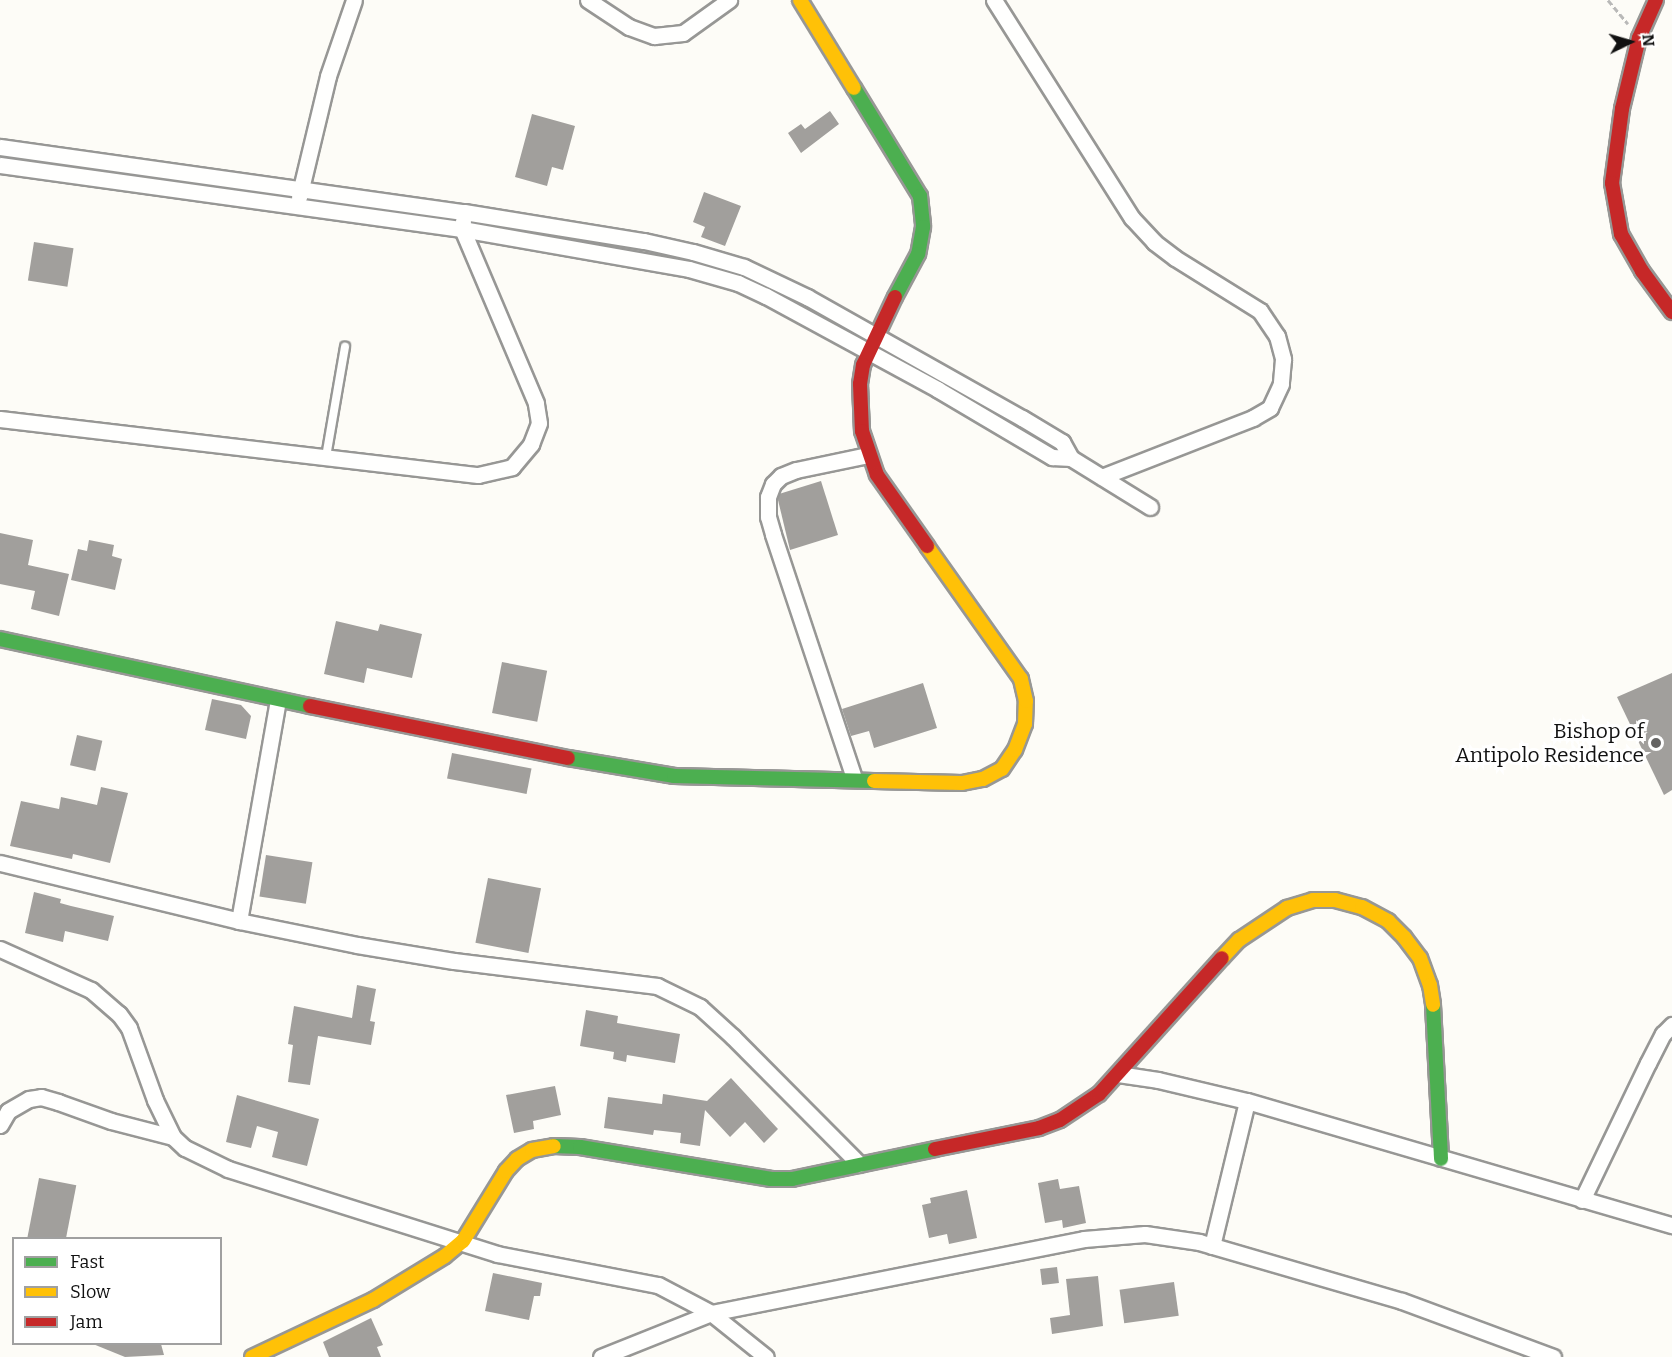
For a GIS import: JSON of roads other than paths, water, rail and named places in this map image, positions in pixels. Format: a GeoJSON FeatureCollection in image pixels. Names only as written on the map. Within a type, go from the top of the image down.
{"type":"FeatureCollection","features":[{"type":"Feature","properties":{"kind":"street"},"geometry":{"type":"LineString","coordinates":[[297,206],[328,76],[354,0]]}},
{"type":"Feature","properties":{"kind":"street"},"geometry":{"type":"LineString","coordinates":[[588,0],[629,27],[654,36],[683,33],[729,0]]}},
{"type":"Feature","properties":{"kind":"street"},"geometry":{"type":"LineString","coordinates":[[0,639],[278,700],[632,771],[674,776],[854,778],[943,783],[983,779],[1002,769],[1015,750],[1025,724],[1026,701],[1021,679],[898,506],[868,455],[862,431],[860,384],[876,335],[918,254],[923,226],[920,196],[800,0]]}},
{"type":"Feature","properties":{"kind":"street"},"geometry":{"type":"LineString","coordinates":[[994,0],[1132,218],[1154,242],[1175,258],[1260,311],[1277,336],[1283,359],[1281,384],[1270,408],[1253,418],[1102,477]]}},
{"type":"Feature","properties":{"kind":"street"},"geometry":{"type":"LineString","coordinates":[[1656,0],[1639,38],[1622,109],[1612,183],[1621,234],[1642,271],[1672,312]]}},
{"type":"Feature","properties":{"kind":"street"},"geometry":{"type":"LineString","coordinates":[[0,147],[464,212],[654,243],[744,267],[876,335],[1062,442],[1071,458]]}},
{"type":"Feature","properties":{"kind":"street"},"geometry":{"type":"LineString","coordinates":[[0,165],[462,229],[689,269],[738,284],[766,296],[869,351],[1052,457],[1071,458],[1150,507]]}},
{"type":"Feature","properties":{"kind":"street"},"geometry":{"type":"LineString","coordinates":[[0,420],[478,475],[512,467],[531,444],[539,423],[536,403],[462,229],[464,212]]}},
{"type":"Feature","properties":{"kind":"street"},"geometry":{"type":"LineString","coordinates":[[854,778],[773,534],[768,517],[768,496],[773,484],[781,476],[796,470],[868,455]]}},
{"type":"Feature","properties":{"kind":"street"},"geometry":{"type":"LineString","coordinates":[[239,921],[278,700]]}},
{"type":"Feature","properties":{"kind":"street"},"geometry":{"type":"LineString","coordinates":[[0,863],[239,921],[454,961],[657,986],[700,1007],[733,1037],[859,1164]]}},
{"type":"Feature","properties":{"kind":"street"},"geometry":{"type":"LineString","coordinates":[[252,1357],[373,1300],[437,1261],[463,1241],[506,1171],[532,1150],[555,1146],[580,1147],[771,1179],[817,1175],[859,1164],[1039,1128],[1082,1108],[1118,1074],[1247,934],[1287,908],[1313,900],[1335,900],[1362,907],[1388,921],[1420,958],[1430,985],[1434,1016],[1441,1159]]}},
{"type":"Feature","properties":{"kind":"street"},"geometry":{"type":"LineString","coordinates":[[0,949],[91,990],[118,1014],[129,1028],[155,1100],[172,1137],[185,1148],[228,1169],[463,1241],[497,1254],[658,1285],[711,1313],[766,1357]]}},
{"type":"Feature","properties":{"kind":"street"},"geometry":{"type":"LineString","coordinates":[[1582,1200],[1648,1063],[1663,1034],[1672,1024]]}},
{"type":"Feature","properties":{"kind":"street"},"geometry":{"type":"LineString","coordinates":[[1118,1074],[1158,1080],[1247,1101],[1672,1225]]}},
{"type":"Feature","properties":{"kind":"street"},"geometry":{"type":"LineString","coordinates":[[0,1125],[16,1104],[40,1097],[111,1121],[172,1137]]}},
{"type":"Feature","properties":{"kind":"street"},"geometry":{"type":"LineString","coordinates":[[1212,1246],[1247,1101]]}},
{"type":"Feature","properties":{"kind":"street"},"geometry":{"type":"LineString","coordinates":[[601,1357],[711,1313],[1084,1239],[1145,1234],[1212,1246],[1402,1301],[1553,1357]]}},
{"type":"Feature","properties":{"kind":"lane"},"geometry":{"type":"LineString","coordinates":[[326,457],[345,347]]}},
{"type":"Feature","properties":{"kind":"place","name":"Bishop of Antipolo Residence"},"geometry":{"type":"Point","coordinates":[1656,743]}}]}
